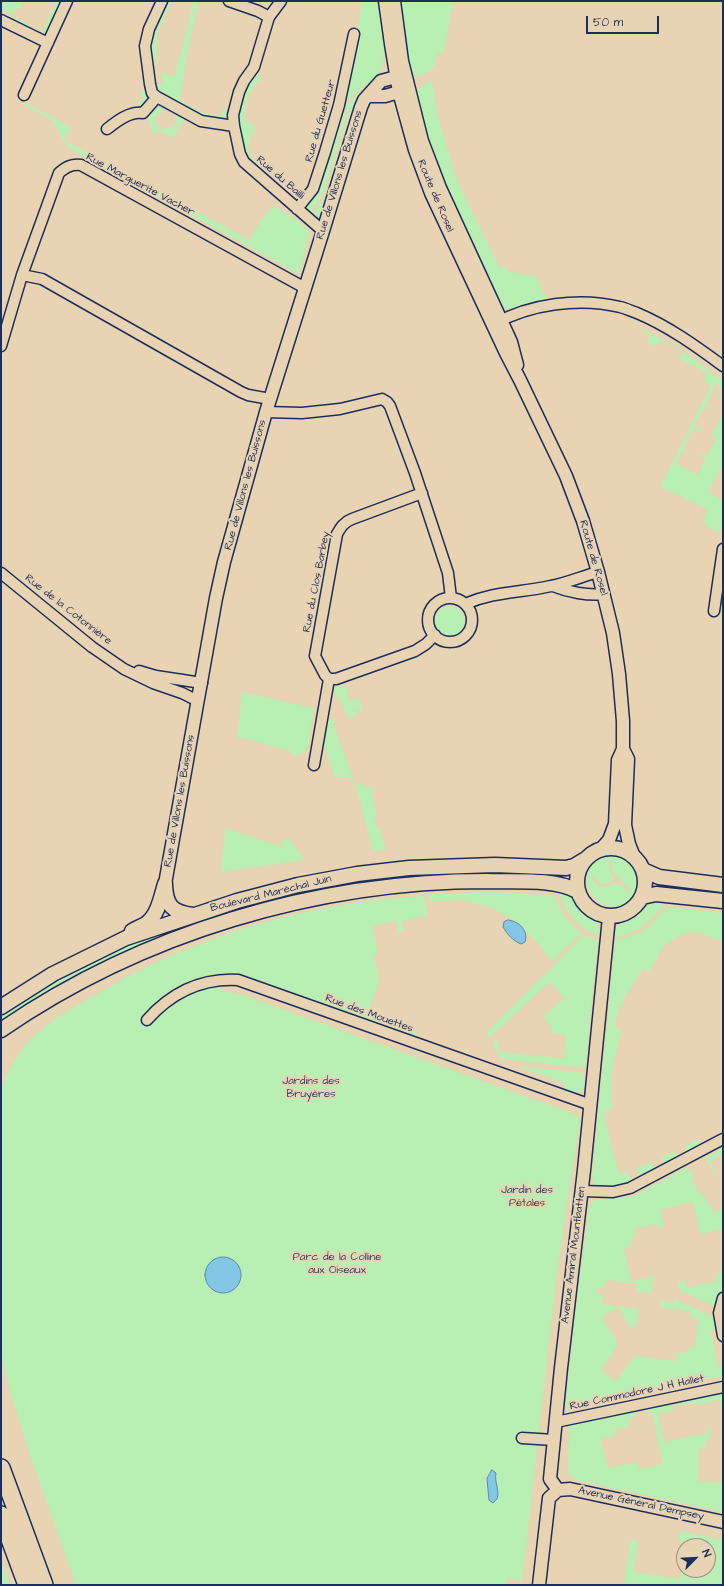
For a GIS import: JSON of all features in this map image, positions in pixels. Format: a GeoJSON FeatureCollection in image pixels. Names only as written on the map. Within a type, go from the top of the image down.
{"type":"FeatureCollection","features":[{"type":"Feature","properties":{"kind":"highway"},"geometry":{"type":"LineString","coordinates":[[1,1454],[11,1493]]}},
{"type":"Feature","properties":{"kind":"highway"},"geometry":{"type":"LineString","coordinates":[[1,1468],[44,1585]]}},
{"type":"Feature","properties":{"kind":"highway"},"geometry":{"type":"LineString","coordinates":[[1,1515],[27,1585]]}},
{"type":"Feature","properties":{"kind":"main road"},"geometry":{"type":"LineString","coordinates":[[602,849],[619,849],[634,857],[643,870],[645,883],[642,897],[638,903],[628,912],[616,916],[609,917],[592,912],[586,906],[577,891],[576,878],[580,865],[592,853],[602,849]]}},
{"type":"Feature","properties":{"kind":"main road","name":"Boulevard Maréchal Juin"},"geometry":{"type":"LineString","coordinates":[[1,1007],[53,974],[126,938],[193,915],[262,894],[298,885],[357,874],[409,868],[495,864],[566,868],[574,866],[584,860]]}},
{"type":"Feature","properties":{"kind":"main road"},"geometry":{"type":"LineString","coordinates":[[643,870],[659,877],[723,885]]}},
{"type":"Feature","properties":{"kind":"main road","name":"Boulevard Maréchal Juin"},"geometry":{"type":"LineString","coordinates":[[1,1030],[50,999],[93,976],[151,949],[187,935],[242,917],[289,905],[368,889],[459,881],[543,883],[564,885],[577,891]]}},
{"type":"Feature","properties":{"kind":"main road"},"geometry":{"type":"LineString","coordinates":[[165,884],[167,901],[170,906],[178,912],[193,915]]}},
{"type":"Feature","properties":{"kind":"main road"},"geometry":{"type":"LineString","coordinates":[[126,938],[133,930],[146,923],[151,918],[157,907],[165,884]]}},
{"type":"Feature","properties":{"kind":"main road"},"geometry":{"type":"LineString","coordinates":[[642,897],[656,894],[723,901]]}},
{"type":"Feature","properties":{"kind":"street"},"geometry":{"type":"LineString","coordinates":[[24,95],[67,1]]}},
{"type":"Feature","properties":{"kind":"street"},"geometry":{"type":"LineString","coordinates":[[162,1],[149,29],[145,46],[152,93],[201,121],[234,126]]}},
{"type":"Feature","properties":{"kind":"street"},"geometry":{"type":"LineString","coordinates":[[229,1],[258,11],[269,17]]}},
{"type":"Feature","properties":{"kind":"street","name":"Rue du Bailli"},"geometry":{"type":"LineString","coordinates":[[281,1],[269,17],[254,67],[244,81],[236,102],[233,115],[234,126],[240,154],[244,162],[297,210],[323,231]]}},
{"type":"Feature","properties":{"kind":"street","name":"Route de Rosel"},"geometry":{"type":"LineString","coordinates":[[385,1],[415,150],[431,193],[497,322],[511,342],[520,380],[566,476],[583,521],[598,572],[613,634],[619,674],[623,748],[628,759],[626,832],[634,857]]}},
{"type":"Feature","properties":{"kind":"street","name":"Route de Rosel"},"geometry":{"type":"LineString","coordinates":[[394,1],[402,61],[401,84]]}},
{"type":"Feature","properties":{"kind":"street"},"geometry":{"type":"LineString","coordinates":[[1,20],[48,43]]}},
{"type":"Feature","properties":{"kind":"street","name":"Rue du Guetteur"},"geometry":{"type":"LineString","coordinates":[[297,210],[313,189],[325,152],[339,105],[354,34]]}},
{"type":"Feature","properties":{"kind":"street","name":"Rue de Villons les Buissons"},"geometry":{"type":"LineString","coordinates":[[165,884],[220,580],[266,412],[361,107],[364,100],[373,88],[381,81],[401,84]]}},
{"type":"Feature","properties":{"kind":"street"},"geometry":{"type":"LineString","coordinates":[[107,129],[119,119],[138,112],[143,113],[157,97]]}},
{"type":"Feature","properties":{"kind":"street","name":"Rue Marguerite Vacher"},"geometry":{"type":"LineString","coordinates":[[1,346],[22,275],[59,173],[69,166],[81,165],[304,288]]}},
{"type":"Feature","properties":{"kind":"street"},"geometry":{"type":"LineString","coordinates":[[22,275],[42,279],[242,392],[248,395],[270,399]]}},
{"type":"Feature","properties":{"kind":"street"},"geometry":{"type":"LineString","coordinates":[[497,322],[514,314],[560,303],[592,303],[620,307],[646,317],[677,334],[723,366]]}},
{"type":"Feature","properties":{"kind":"street"},"geometry":{"type":"LineString","coordinates":[[266,412],[302,413],[340,409],[382,399],[387,402],[392,411],[422,493],[448,573],[451,598]]}},
{"type":"Feature","properties":{"kind":"street","name":"Rue du Clos Barbey"},"geometry":{"type":"LineString","coordinates":[[329,679],[325,675],[315,656],[337,534],[346,522],[422,493]]}},
{"type":"Feature","properties":{"kind":"street"},"geometry":{"type":"LineString","coordinates":[[714,611],[723,549]]}},
{"type":"Feature","properties":{"kind":"street"},"geometry":{"type":"LineString","coordinates":[[464,604],[491,594],[553,586],[598,572]]}},
{"type":"Feature","properties":{"kind":"street","name":"Rue de la Cotonnière"},"geometry":{"type":"LineString","coordinates":[[1,573],[92,647],[137,676],[182,693],[198,701]]}},
{"type":"Feature","properties":{"kind":"street"},"geometry":{"type":"LineString","coordinates":[[553,586],[573,592],[596,595],[604,594]]}},
{"type":"Feature","properties":{"kind":"street"},"geometry":{"type":"LineString","coordinates":[[451,598],[457,599],[464,604],[470,613],[471,618],[470,628],[464,636],[453,641],[447,641],[435,635],[429,625],[428,617],[434,604],[441,600],[451,598]]}},
{"type":"Feature","properties":{"kind":"street"},"geometry":{"type":"LineString","coordinates":[[314,765],[329,679],[336,679],[415,652],[435,635]]}},
{"type":"Feature","properties":{"kind":"street","name":"Rue de la Cotonnière"},"geometry":{"type":"LineString","coordinates":[[120,665],[156,676],[202,683]]}},
{"type":"Feature","properties":{"kind":"street","name":"Route de Rosel"},"geometry":{"type":"LineString","coordinates":[[602,849],[609,840],[615,824],[618,760],[623,748]]}},
{"type":"Feature","properties":{"kind":"street","name":"Avenue Amiral Mountbatten"},"geometry":{"type":"LineString","coordinates":[[558,1490],[550,1480],[560,1368],[582,1191],[609,917]]}},
{"type":"Feature","properties":{"kind":"street","name":"Rue des Mouettes"},"geometry":{"type":"LineString","coordinates":[[147,1020],[155,1010],[171,997],[194,985],[214,981],[238,980],[590,1105]]}},
{"type":"Feature","properties":{"kind":"street"},"geometry":{"type":"LineString","coordinates":[[582,1191],[613,1192],[630,1188],[723,1139]]}},
{"type":"Feature","properties":{"kind":"street"},"geometry":{"type":"LineString","coordinates":[[723,1298],[719,1313],[723,1336]]}},
{"type":"Feature","properties":{"kind":"street","name":"Rue Commodore J H Hallet"},"geometry":{"type":"LineString","coordinates":[[556,1422],[723,1387]]}},
{"type":"Feature","properties":{"kind":"street"},"geometry":{"type":"LineString","coordinates":[[522,1438],[554,1440]]}},
{"type":"Feature","properties":{"kind":"street","name":"Avenue Général Dempsey"},"geometry":{"type":"LineString","coordinates":[[558,1490],[570,1489],[723,1522]]}},
{"type":"Feature","properties":{"kind":"street"},"geometry":{"type":"LineString","coordinates":[[539,1585],[549,1498],[558,1490]]}},
{"type":"Feature","properties":{"kind":"green space"},"geometry":{"type":"Polygon","coordinates":[[[4,1],[24,1],[20,9],[17,8],[14,15],[1,9],[4,1]]]}},
{"type":"Feature","properties":{"kind":"green space"},"geometry":{"type":"Polygon","coordinates":[[[57,1],[61,1],[54,19],[45,32],[41,34],[57,1]]]}},
{"type":"Feature","properties":{"kind":"green space"},"geometry":{"type":"Polygon","coordinates":[[[167,1],[172,1],[157,33],[156,62],[151,53],[151,40],[155,27],[167,1]]]}},
{"type":"Feature","properties":{"kind":"green space"},"geometry":{"type":"Polygon","coordinates":[[[193,1],[199,1],[187,54],[180,100],[199,111],[221,116],[223,107],[228,114],[228,119],[226,120],[205,118],[198,115],[159,91],[156,85],[163,84],[161,73],[174,76],[186,34],[193,1]]]}},
{"type":"Feature","properties":{"kind":"green space"},"geometry":{"type":"Polygon","coordinates":[[[361,1],[380,1],[384,50],[383,65],[374,79],[344,100],[358,29],[361,1]]]}},
{"type":"Feature","properties":{"kind":"green space"},"geometry":{"type":"Polygon","coordinates":[[[398,1],[453,1],[444,53],[437,52],[435,66],[423,74],[414,76],[408,69],[398,1]]]}},
{"type":"Feature","properties":{"kind":"green space"},"geometry":{"type":"Polygon","coordinates":[[[9,16],[30,25],[28,29],[8,20],[9,16]]]}},
{"type":"Feature","properties":{"kind":"green space"},"geometry":{"type":"Polygon","coordinates":[[[253,75],[258,75],[263,81],[259,81],[251,90],[245,109],[245,121],[255,126],[248,147],[250,155],[258,165],[253,167],[243,153],[237,115],[240,113],[246,89],[250,84],[248,80],[253,75]]]}},
{"type":"Feature","properties":{"kind":"green space"},"geometry":{"type":"Polygon","coordinates":[[[432,80],[437,114],[458,183],[500,268],[504,266],[507,271],[537,277],[547,300],[512,309],[507,309],[500,306],[434,165],[416,97],[419,87],[432,80]]]}},
{"type":"Feature","properties":{"kind":"green space"},"geometry":{"type":"Polygon","coordinates":[[[148,89],[152,98],[142,109],[139,100],[143,99],[141,90],[148,89]]]}},
{"type":"Feature","properties":{"kind":"green space"},"geometry":{"type":"Polygon","coordinates":[[[360,92],[325,209],[320,215],[313,216],[315,210],[324,200],[349,116],[346,105],[360,92]]]}},
{"type":"Feature","properties":{"kind":"green space"},"geometry":{"type":"Polygon","coordinates":[[[158,102],[163,105],[163,109],[155,118],[158,130],[177,125],[175,117],[176,110],[186,117],[174,137],[160,132],[153,134],[147,114],[158,102]]]}},
{"type":"Feature","properties":{"kind":"green space"},"geometry":{"type":"Polygon","coordinates":[[[26,103],[71,127],[64,140],[250,240],[263,217],[274,205],[307,228],[309,235],[299,274],[72,150],[64,143],[54,122],[25,105],[26,103]]]}},
{"type":"Feature","properties":{"kind":"green space"},"geometry":{"type":"Polygon","coordinates":[[[341,107],[343,108],[346,116],[323,193],[309,214],[305,205],[341,107]]]}},
{"type":"Feature","properties":{"kind":"green space"},"geometry":{"type":"Polygon","coordinates":[[[644,329],[684,352],[723,381],[722,387],[715,384],[706,404],[712,407],[711,409],[705,406],[694,426],[701,429],[700,432],[693,428],[683,449],[689,452],[688,454],[682,451],[676,464],[698,475],[706,459],[700,456],[701,453],[707,456],[716,439],[711,436],[723,414],[723,464],[708,492],[716,496],[723,503],[723,524],[719,533],[708,527],[706,523],[703,522],[707,509],[660,487],[711,385],[704,381],[707,373],[679,359],[682,352],[659,340],[656,347],[646,342],[650,335],[643,332],[644,329]]]}},
{"type":"Feature","properties":{"kind":"green space"},"geometry":{"type":"Polygon","coordinates":[[[449,606],[460,610],[464,621],[460,632],[449,636],[438,632],[434,621],[438,610],[449,606]]]}},
{"type":"Feature","properties":{"kind":"green space"},"geometry":{"type":"Polygon","coordinates":[[[338,685],[348,687],[347,695],[349,701],[359,698],[363,709],[355,711],[357,716],[349,719],[333,689],[338,685]]]}},
{"type":"Feature","properties":{"kind":"green space"},"geometry":{"type":"Polygon","coordinates":[[[242,692],[314,708],[308,747],[304,752],[292,757],[290,751],[237,737],[242,692]]]}},
{"type":"Feature","properties":{"kind":"green space"},"geometry":{"type":"Polygon","coordinates":[[[330,719],[337,722],[333,724],[355,783],[346,777],[335,777],[324,743],[330,719]]]}},
{"type":"Feature","properties":{"kind":"green space"},"geometry":{"type":"Polygon","coordinates":[[[355,783],[371,786],[377,818],[374,819],[378,829],[380,829],[386,850],[373,851],[355,783]]]}},
{"type":"Feature","properties":{"kind":"green space"},"geometry":{"type":"Polygon","coordinates":[[[225,828],[282,847],[282,839],[289,839],[305,860],[221,872],[225,828]]]}},
{"type":"Feature","properties":{"kind":"green space"},"geometry":{"type":"Polygon","coordinates":[[[609,855],[616,856],[628,862],[633,867],[636,873],[637,886],[634,893],[624,904],[613,907],[602,903],[593,895],[587,885],[587,873],[594,863],[609,855]],[[611,860],[609,861],[609,869],[613,880],[601,885],[592,875],[591,878],[597,885],[602,887],[616,883],[629,893],[630,890],[612,871],[611,860]]]}},
{"type":"Feature","properties":{"kind":"green space"},"geometry":{"type":"Polygon","coordinates":[[[556,871],[555,879],[513,877],[243,912],[241,904],[277,894],[408,872],[556,871]]]}},
{"type":"Feature","properties":{"kind":"green space"},"geometry":{"type":"Polygon","coordinates":[[[672,882],[723,889],[723,897],[671,890],[672,882]]]}},
{"type":"Feature","properties":{"kind":"green space"},"geometry":{"type":"Polygon","coordinates":[[[559,891],[573,897],[582,910],[597,923],[601,934],[587,931],[574,920],[564,905],[559,891]]]}},
{"type":"Feature","properties":{"kind":"green space"},"geometry":{"type":"Polygon","coordinates":[[[495,892],[554,896],[564,916],[581,934],[552,961],[536,941],[514,920],[489,907],[461,900],[429,902],[428,894],[495,892]]]}},
{"type":"Feature","properties":{"kind":"green space","name":"Parc de la Colline aux Oiseaux"},"geometry":{"type":"Polygon","coordinates":[[[424,896],[428,916],[402,921],[404,931],[398,932],[396,921],[373,926],[378,954],[374,955],[379,982],[369,1010],[383,1015],[379,1024],[247,976],[232,974],[203,976],[177,987],[154,1004],[144,1015],[147,1020],[194,990],[223,984],[222,991],[240,994],[577,1115],[580,1120],[557,1271],[522,1581],[507,1578],[506,1585],[76,1585],[32,1461],[12,1398],[1,1354],[1,1089],[7,1075],[27,1043],[58,1017],[130,975],[175,954],[244,928],[280,918],[351,903],[424,896]]]}},
{"type":"Feature","properties":{"kind":"green space"},"geometry":{"type":"Polygon","coordinates":[[[655,901],[663,901],[663,906],[653,917],[635,931],[613,937],[618,925],[635,917],[648,904],[655,901]]]}},
{"type":"Feature","properties":{"kind":"green space"},"geometry":{"type":"Polygon","coordinates":[[[236,906],[238,913],[1,1025],[1,1016],[20,1003],[100,958],[142,939],[236,906]]]}},
{"type":"Feature","properties":{"kind":"green space"},"geometry":{"type":"Polygon","coordinates":[[[668,907],[723,913],[723,941],[717,938],[716,940],[698,932],[691,932],[679,936],[664,946],[649,973],[643,968],[622,1003],[614,1026],[621,1030],[612,1070],[612,1110],[604,1111],[619,1174],[628,1172],[632,1181],[620,1186],[598,1186],[595,1184],[592,1177],[615,941],[647,928],[668,907]]]}},
{"type":"Feature","properties":{"kind":"green space"},"geometry":{"type":"Polygon","coordinates":[[[584,935],[598,940],[585,1068],[501,1059],[497,1050],[492,1044],[497,1039],[499,1042],[499,1051],[564,1058],[566,1035],[551,1033],[552,1027],[543,1017],[564,998],[550,982],[489,1038],[486,1033],[584,935]]]}},
{"type":"Feature","properties":{"kind":"green space"},"geometry":{"type":"Polygon","coordinates":[[[392,1017],[406,1022],[406,1028],[417,1032],[416,1036],[388,1026],[392,1017]]]}},
{"type":"Feature","properties":{"kind":"green space"},"geometry":{"type":"Polygon","coordinates":[[[516,1066],[584,1073],[584,1089],[579,1093],[573,1091],[571,1094],[562,1091],[564,1083],[516,1066]]]}},
{"type":"Feature","properties":{"kind":"green space"},"geometry":{"type":"Polygon","coordinates":[[[698,1139],[700,1142],[698,1146],[687,1150],[684,1147],[698,1139]]]}},
{"type":"Feature","properties":{"kind":"green space"},"geometry":{"type":"Polygon","coordinates":[[[723,1148],[723,1154],[710,1161],[718,1176],[717,1177],[705,1158],[723,1148]]]}},
{"type":"Feature","properties":{"kind":"green space"},"geometry":{"type":"Polygon","coordinates":[[[675,1151],[675,1158],[666,1164],[660,1158],[675,1151]]]}},
{"type":"Feature","properties":{"kind":"green space"},"geometry":{"type":"Polygon","coordinates":[[[652,1162],[654,1169],[653,1171],[639,1177],[636,1168],[652,1162]]]}},
{"type":"Feature","properties":{"kind":"green space"},"geometry":{"type":"Polygon","coordinates":[[[687,1167],[695,1178],[692,1181],[701,1195],[703,1194],[715,1213],[723,1209],[723,1238],[721,1229],[700,1234],[693,1202],[661,1209],[664,1227],[657,1228],[656,1224],[634,1229],[636,1237],[630,1239],[632,1246],[624,1248],[631,1281],[655,1276],[652,1284],[654,1285],[651,1290],[652,1294],[637,1292],[637,1284],[606,1280],[605,1288],[597,1287],[596,1294],[604,1295],[602,1304],[639,1309],[637,1324],[631,1328],[618,1307],[602,1317],[617,1342],[617,1346],[601,1371],[616,1381],[636,1356],[676,1361],[677,1352],[688,1353],[689,1346],[695,1347],[698,1318],[691,1318],[691,1311],[662,1308],[659,1303],[664,1300],[672,1304],[675,1299],[712,1316],[718,1329],[711,1331],[718,1367],[723,1367],[723,1376],[587,1403],[580,1409],[568,1410],[565,1405],[590,1203],[605,1198],[634,1196],[687,1167]]]}},
{"type":"Feature","properties":{"kind":"green space"},"geometry":{"type":"Polygon","coordinates":[[[723,1272],[723,1287],[715,1305],[711,1305],[679,1290],[678,1283],[685,1280],[687,1288],[717,1281],[715,1274],[723,1272]]]}},
{"type":"Feature","properties":{"kind":"green space"},"geometry":{"type":"Polygon","coordinates":[[[723,1392],[723,1414],[720,1400],[696,1405],[692,1403],[678,1406],[677,1402],[723,1392]]]}},
{"type":"Feature","properties":{"kind":"green space"},"geometry":{"type":"Polygon","coordinates":[[[671,1403],[673,1411],[658,1414],[664,1442],[707,1433],[707,1430],[711,1430],[710,1439],[706,1439],[705,1448],[699,1448],[698,1481],[723,1483],[723,1512],[579,1481],[570,1476],[568,1471],[569,1425],[634,1410],[636,1417],[628,1419],[630,1427],[614,1430],[615,1436],[601,1439],[608,1468],[638,1462],[639,1469],[663,1464],[652,1412],[645,1413],[645,1408],[671,1403]]]}},
{"type":"Feature","properties":{"kind":"green space"},"geometry":{"type":"Polygon","coordinates":[[[680,1531],[713,1538],[678,1538],[680,1531]]]}},
{"type":"Feature","properties":{"kind":"green space"},"geometry":{"type":"Polygon","coordinates":[[[716,1539],[723,1540],[723,1585],[624,1585],[630,1540],[638,1541],[634,1572],[680,1579],[716,1578],[716,1539]]]}},
{"type":"Feature","properties":{"kind":"green space"},"geometry":{"type":"Polygon","coordinates":[[[1,1561],[10,1585],[1,1585],[1,1561]]]}},
{"type":"Feature","properties":{"kind":"water"},"geometry":{"type":"Polygon","coordinates":[[[508,920],[516,922],[522,927],[526,934],[525,942],[521,944],[518,943],[506,932],[503,927],[504,922],[508,920]]]}},
{"type":"Feature","properties":{"kind":"water"},"geometry":{"type":"Polygon","coordinates":[[[227,1257],[236,1262],[240,1268],[240,1282],[236,1288],[227,1293],[219,1293],[210,1288],[206,1282],[205,1271],[210,1262],[216,1258],[227,1257]]]}},
{"type":"Feature","properties":{"kind":"water"},"geometry":{"type":"Polygon","coordinates":[[[492,1470],[496,1473],[498,1492],[497,1499],[493,1503],[489,1500],[487,1479],[492,1470]]]}},
{"type":"Feature","properties":{"kind":"park label","name":"Jardins des Bruyères"},"geometry":{"type":"Point","coordinates":[311,1088]}},
{"type":"Feature","properties":{"kind":"park label","name":"Jardin des Pétales"},"geometry":{"type":"Point","coordinates":[527,1197]}}]}
